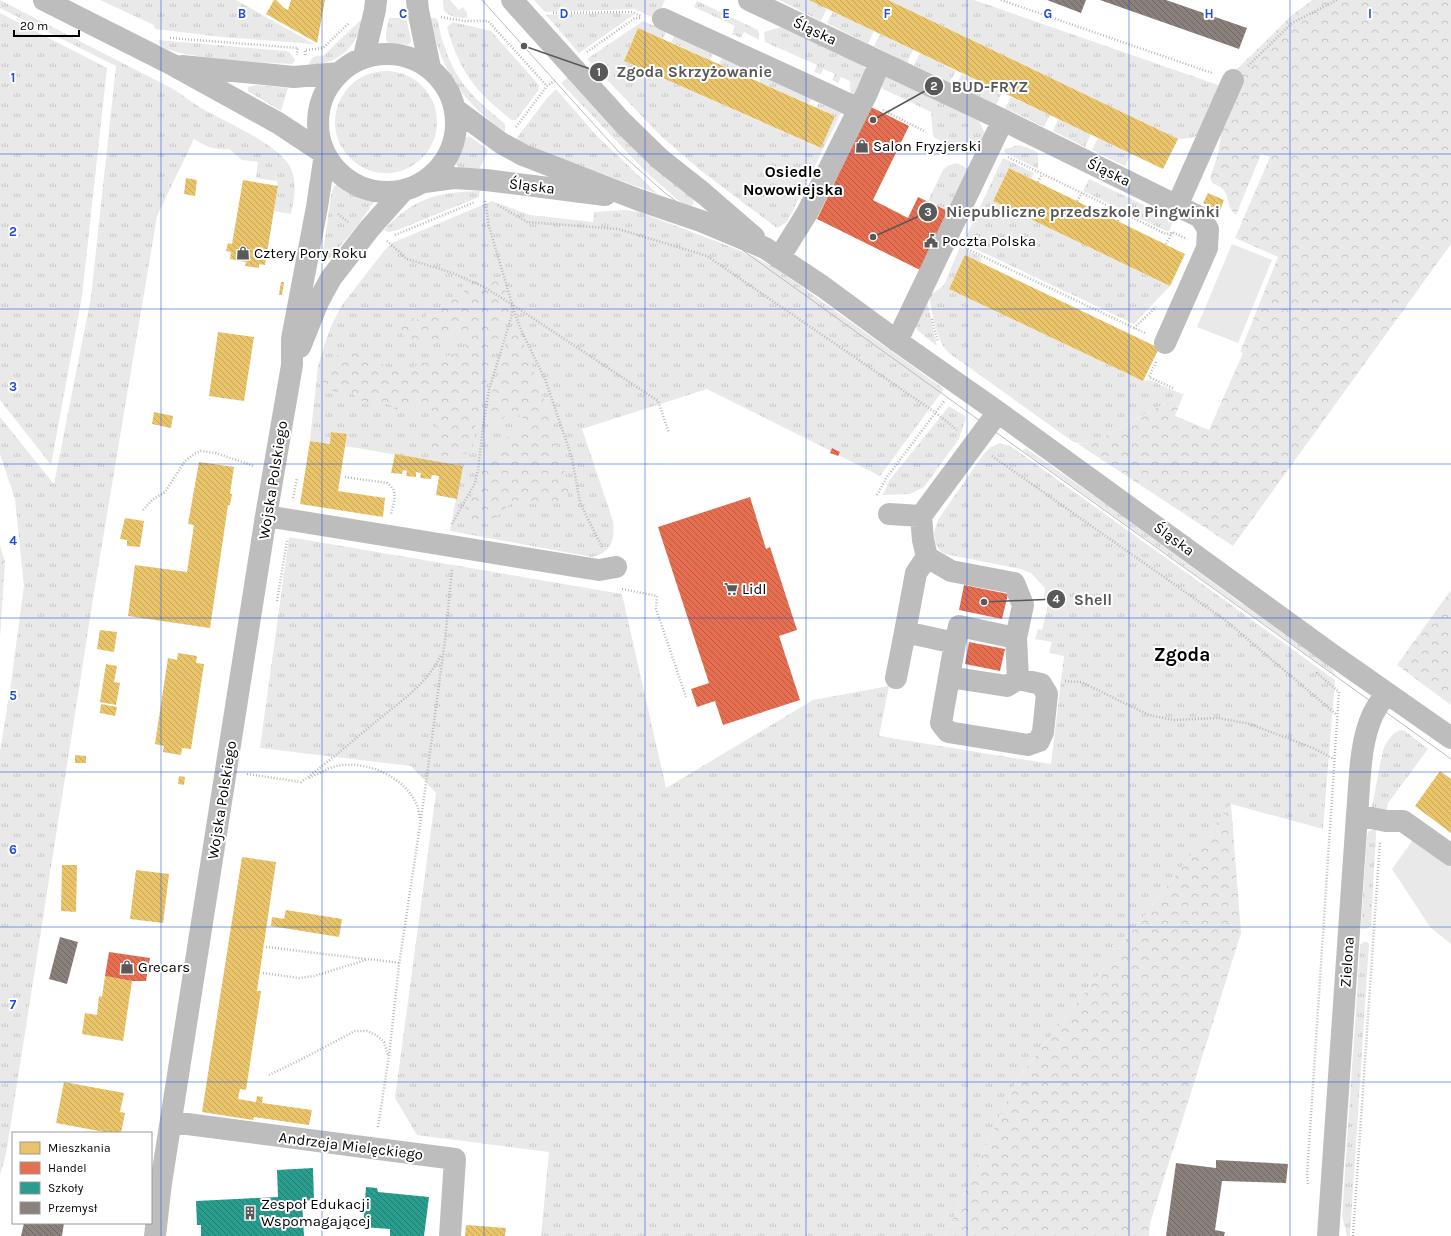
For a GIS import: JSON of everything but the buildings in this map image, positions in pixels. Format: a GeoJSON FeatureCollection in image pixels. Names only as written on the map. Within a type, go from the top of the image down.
{"type":"FeatureCollection","features":[{"type":"Feature","properties":{"kind":"street"},"geometry":{"type":"LineString","coordinates":[[44,0],[173,65],[278,123],[325,154]]}},
{"type":"Feature","properties":{"kind":"street"},"geometry":{"type":"LineString","coordinates":[[364,56],[376,0]]}},
{"type":"Feature","properties":{"kind":"street"},"geometry":{"type":"LineString","coordinates":[[418,0],[418,10],[430,68]]}},
{"type":"Feature","properties":{"kind":"street"},"geometry":{"type":"LineString","coordinates":[[512,0],[588,86],[628,128],[660,159],[731,216],[772,253],[807,213],[867,93],[880,62]]}},
{"type":"Feature","properties":{"kind":"street","name":"Śląska"},"geometry":{"type":"LineString","coordinates":[[749,0],[1003,120],[1200,217],[1208,229],[1207,248],[1165,343]]}},
{"type":"Feature","properties":{"kind":"street"},"geometry":{"type":"LineString","coordinates":[[663,19],[859,109]]}},
{"type":"Feature","properties":{"kind":"street"},"geometry":{"type":"LineString","coordinates":[[388,53],[403,55],[418,60],[430,68],[442,80],[450,93],[456,108],[457,126],[454,142],[448,158],[438,172],[424,182],[403,191],[380,192],[358,186],[338,173],[325,154],[318,133],[318,111],[326,90],[338,73],[364,56],[388,53]]}},
{"type":"Feature","properties":{"kind":"street"},"geometry":{"type":"LineString","coordinates":[[173,65],[294,77],[338,73]]}},
{"type":"Feature","properties":{"kind":"street"},"geometry":{"type":"LineString","coordinates":[[1177,206],[1233,80]]}},
{"type":"Feature","properties":{"kind":"street","name":"Śląska"},"geometry":{"type":"LineString","coordinates":[[456,108],[501,143],[523,155],[639,200],[701,221],[772,253],[822,286],[1451,738]]}},
{"type":"Feature","properties":{"kind":"street"},"geometry":{"type":"LineString","coordinates":[[897,341],[1003,120]]}},
{"type":"Feature","properties":{"kind":"street","name":"Wojska Polskiego"},"geometry":{"type":"LineString","coordinates":[[155,1236],[172,1122],[237,774],[266,516],[292,365],[292,339],[317,206],[325,154]]}},
{"type":"Feature","properties":{"kind":"street","name":"Śląska"},"geometry":{"type":"LineString","coordinates":[[424,182],[454,178],[486,180],[639,200]]}},
{"type":"Feature","properties":{"kind":"street","name":"Wojska Polskiego"},"geometry":{"type":"LineString","coordinates":[[292,365],[318,302],[331,278],[370,228],[403,191]]}},
{"type":"Feature","properties":{"kind":"street"},"geometry":{"type":"LineString","coordinates":[[998,412],[921,516],[923,540],[927,557],[951,571],[1014,583],[1023,605],[1016,638],[1018,679]]}},
{"type":"Feature","properties":{"kind":"street"},"geometry":{"type":"LineString","coordinates":[[882,507],[921,516]]}},
{"type":"Feature","properties":{"kind":"street"},"geometry":{"type":"LineString","coordinates":[[266,516],[378,534],[451,537],[599,570],[616,578]]}},
{"type":"Feature","properties":{"kind":"street"},"geometry":{"type":"LineString","coordinates":[[896,678],[916,573],[927,557]]}},
{"type":"Feature","properties":{"kind":"street"},"geometry":{"type":"LineString","coordinates":[[949,677],[1007,686],[1018,679],[1041,684],[1047,694],[1043,732],[1039,741],[1028,745],[948,732],[941,723],[949,677],[955,643],[959,626],[1016,638]]}},
{"type":"Feature","properties":{"kind":"street"},"geometry":{"type":"LineString","coordinates":[[905,632],[955,643]]}},
{"type":"Feature","properties":{"kind":"street","name":"Zielona"},"geometry":{"type":"LineString","coordinates":[[1328,1236],[1362,756],[1373,714],[1387,692]]}},
{"type":"Feature","properties":{"kind":"street"},"geometry":{"type":"LineString","coordinates":[[1357,815],[1381,820],[1403,821],[1451,855]]}},
{"type":"Feature","properties":{"kind":"street","name":"Andrzeja Mielęckiego"},"geometry":{"type":"LineString","coordinates":[[172,1122],[455,1159],[450,1236]]}},
{"type":"Feature","properties":{"kind":"path"},"geometry":{"type":"LineString","coordinates":[[1001,0],[1233,80],[1292,23],[1337,0]]}},
{"type":"Feature","properties":{"kind":"path"},"geometry":{"type":"LineString","coordinates":[[548,13],[632,12],[642,16],[638,18]]}},
{"type":"Feature","properties":{"kind":"path"},"geometry":{"type":"LineString","coordinates":[[441,17],[464,21],[488,21],[547,86],[516,127]]}},
{"type":"Feature","properties":{"kind":"path"},"geometry":{"type":"LineString","coordinates":[[586,53],[635,18],[642,18],[660,26],[663,19]]}},
{"type":"Feature","properties":{"kind":"path"},"geometry":{"type":"LineString","coordinates":[[305,50],[323,48],[354,19]]}},
{"type":"Feature","properties":{"kind":"path"},"geometry":{"type":"LineString","coordinates":[[165,37],[298,48]]}},
{"type":"Feature","properties":{"kind":"path"},"geometry":{"type":"LineString","coordinates":[[1006,156],[1166,234],[1174,233],[1191,241]]}},
{"type":"Feature","properties":{"kind":"path"},"geometry":{"type":"LineString","coordinates":[[1038,182],[1042,174]]}},
{"type":"Feature","properties":{"kind":"path"},"geometry":{"type":"LineString","coordinates":[[1078,202],[1082,193]]}},
{"type":"Feature","properties":{"kind":"path"},"geometry":{"type":"LineString","coordinates":[[393,236],[485,198],[491,201]]}},
{"type":"Feature","properties":{"kind":"path"},"geometry":{"type":"LineString","coordinates":[[485,198],[489,226],[513,305],[522,332],[545,379],[569,451],[580,503],[616,578],[657,596],[656,609],[686,698]]}},
{"type":"Feature","properties":{"kind":"path"},"geometry":{"type":"LineString","coordinates":[[497,205],[527,222],[618,229],[707,256],[936,413],[974,443],[1225,620],[1337,715],[1307,1176],[1308,1189]]}},
{"type":"Feature","properties":{"kind":"path"},"geometry":{"type":"LineString","coordinates":[[1118,221],[1122,212]]}},
{"type":"Feature","properties":{"kind":"path"},"geometry":{"type":"LineString","coordinates":[[389,237],[384,238],[407,259],[450,272],[484,287],[658,401],[669,433]]}},
{"type":"Feature","properties":{"kind":"path"},"geometry":{"type":"LineString","coordinates":[[961,246],[1165,343],[1149,377],[1173,388]]}},
{"type":"Feature","properties":{"kind":"path"},"geometry":{"type":"LineString","coordinates":[[374,1149],[389,1056],[400,963],[421,822],[443,650],[452,525],[475,483],[489,390],[512,318],[513,305]]}},
{"type":"Feature","properties":{"kind":"path"},"geometry":{"type":"LineString","coordinates":[[1134,328],[1157,306]]}},
{"type":"Feature","properties":{"kind":"path"},"geometry":{"type":"LineString","coordinates":[[932,317],[939,345]]}},
{"type":"Feature","properties":{"kind":"path"},"geometry":{"type":"LineString","coordinates":[[882,507],[887,477],[957,383]]}},
{"type":"Feature","properties":{"kind":"path"},"geometry":{"type":"LineString","coordinates":[[143,510],[152,500],[165,492],[185,461],[201,451],[216,453],[258,467]]}},
{"type":"Feature","properties":{"kind":"path"},"geometry":{"type":"LineString","coordinates":[[276,606],[297,475]]}},
{"type":"Feature","properties":{"kind":"path"},"geometry":{"type":"LineString","coordinates":[[345,477],[388,483],[393,486],[395,493],[391,518],[385,528],[378,534]]}},
{"type":"Feature","properties":{"kind":"path"},"geometry":{"type":"LineString","coordinates":[[301,782],[322,767],[422,684],[435,666],[443,650]]}},
{"type":"Feature","properties":{"kind":"path"},"geometry":{"type":"LineString","coordinates":[[1041,684],[1068,681],[1081,682],[1149,715],[1174,720],[1218,718],[1250,724],[1313,748],[1334,759]]}},
{"type":"Feature","properties":{"kind":"path"},"geometry":{"type":"LineString","coordinates":[[237,774],[301,782],[329,768],[344,765],[363,766],[382,772],[395,779],[405,788],[418,807],[421,822]]}},
{"type":"Feature","properties":{"kind":"path"},"geometry":{"type":"LineString","coordinates":[[237,774],[249,767]]}},
{"type":"Feature","properties":{"kind":"path"},"geometry":{"type":"LineString","coordinates":[[1353,1236],[1381,820]]}},
{"type":"Feature","properties":{"kind":"path"},"geometry":{"type":"LineString","coordinates":[[266,947],[400,963]]}},
{"type":"Feature","properties":{"kind":"path"},"geometry":{"type":"LineString","coordinates":[[263,973],[299,978],[314,976],[369,959]]}},
{"type":"Feature","properties":{"kind":"path"},"geometry":{"type":"LineString","coordinates":[[269,1075],[355,1031],[367,1031],[376,1035],[384,1042],[389,1056]]}},
{"type":"Feature","properties":{"kind":"green space"},"geometry":{"type":"Polygon","coordinates":[[[0,0],[173,89],[198,106],[251,134],[277,152],[286,161],[294,176],[295,187],[291,214],[274,211],[278,186],[277,181],[256,178],[258,162],[242,160],[229,149],[211,147],[194,139],[157,216],[96,580],[6,1154],[0,1175],[0,751],[24,586],[15,499],[0,454],[0,417],[54,484],[91,297],[116,66],[0,8],[0,0]]]}},
{"type":"Feature","properties":{"kind":"green space"},"geometry":{"type":"Polygon","coordinates":[[[100,0],[236,0],[314,44],[222,37],[155,29],[154,25],[100,0]]]}},
{"type":"Feature","properties":{"kind":"green space"},"geometry":{"type":"Polygon","coordinates":[[[443,0],[450,0],[459,10],[463,7],[467,13],[467,17],[458,18],[448,14],[444,10],[443,0]]]}},
{"type":"Feature","properties":{"kind":"green space"},"geometry":{"type":"Polygon","coordinates":[[[534,0],[665,0],[656,19],[634,9],[545,12],[534,0]]]}},
{"type":"Feature","properties":{"kind":"green space"},"geometry":{"type":"Polygon","coordinates":[[[779,0],[809,0],[827,8],[821,21],[779,0]]]}},
{"type":"Feature","properties":{"kind":"green space"},"geometry":{"type":"Polygon","coordinates":[[[888,0],[974,0],[1218,85],[1221,91],[1196,136],[1178,139],[888,0]]]}},
{"type":"Feature","properties":{"kind":"green space"},"geometry":{"type":"Polygon","coordinates":[[[1312,0],[1451,0],[1451,244],[1233,546],[1078,444],[1094,442],[1184,393],[1175,416],[1209,430],[1243,353],[1240,352],[1278,257],[1235,238],[1270,157],[1261,154],[1236,215],[1232,211],[1226,194],[1219,186],[1212,183],[1210,178],[1218,154],[1221,136],[1218,135],[1232,74],[1291,16],[1312,0]]]}},
{"type":"Feature","properties":{"kind":"green space"},"geometry":{"type":"Polygon","coordinates":[[[697,1],[758,30],[759,40],[744,32],[741,38],[732,34],[735,26],[694,7],[697,1]]]}},
{"type":"Feature","properties":{"kind":"green space"},"geometry":{"type":"Polygon","coordinates":[[[833,11],[874,31],[868,44],[827,23],[833,11]]]}},
{"type":"Feature","properties":{"kind":"green space"},"geometry":{"type":"Polygon","coordinates":[[[0,13],[107,68],[82,296],[51,465],[0,400],[0,13]]]}},
{"type":"Feature","properties":{"kind":"green space"},"geometry":{"type":"Polygon","coordinates":[[[608,13],[635,14],[579,53],[546,15],[608,13]]]}},
{"type":"Feature","properties":{"kind":"green space"},"geometry":{"type":"Polygon","coordinates":[[[366,15],[357,36],[346,51],[331,61],[309,65],[312,58],[316,56],[323,56],[366,15]]]}},
{"type":"Feature","properties":{"kind":"green space"},"geometry":{"type":"Polygon","coordinates":[[[389,18],[406,18],[411,39],[411,42],[408,45],[388,43],[386,35],[389,18]]]}},
{"type":"Feature","properties":{"kind":"green space"},"geometry":{"type":"Polygon","coordinates":[[[430,18],[436,18],[437,20],[448,56],[458,77],[479,101],[505,124],[505,132],[476,108],[455,83],[440,54],[430,18]]]}},
{"type":"Feature","properties":{"kind":"green space"},"geometry":{"type":"Polygon","coordinates":[[[643,21],[666,31],[663,39],[638,28],[624,61],[820,148],[835,116],[816,107],[818,103],[841,113],[787,222],[777,228],[700,170],[661,136],[587,59],[643,21]]]}},
{"type":"Feature","properties":{"kind":"green space"},"geometry":{"type":"Polygon","coordinates":[[[453,22],[491,31],[539,85],[538,91],[516,120],[512,120],[497,108],[486,98],[469,78],[457,55],[447,27],[453,22]]]}},
{"type":"Feature","properties":{"kind":"green space"},"geometry":{"type":"Polygon","coordinates":[[[781,27],[863,66],[865,69],[859,94],[851,97],[850,81],[841,77],[838,83],[832,80],[835,74],[823,69],[821,74],[814,72],[817,65],[765,42],[764,32],[781,27]]]}},
{"type":"Feature","properties":{"kind":"green space"},"geometry":{"type":"Polygon","coordinates":[[[676,32],[714,50],[710,60],[671,42],[676,32]]]}},
{"type":"Feature","properties":{"kind":"green space"},"geometry":{"type":"Polygon","coordinates":[[[880,34],[913,50],[907,63],[874,46],[880,34]]]}},
{"type":"Feature","properties":{"kind":"green space"},"geometry":{"type":"Polygon","coordinates":[[[158,40],[286,51],[290,53],[295,60],[292,64],[203,57],[170,50],[161,46],[158,40]]]}},
{"type":"Feature","properties":{"kind":"green space"},"geometry":{"type":"Polygon","coordinates":[[[920,53],[956,71],[949,83],[914,65],[920,53]]]}},
{"type":"Feature","properties":{"kind":"green space"},"geometry":{"type":"Polygon","coordinates":[[[724,54],[757,69],[752,79],[719,64],[724,54]]]}},
{"type":"Feature","properties":{"kind":"green space"},"geometry":{"type":"Polygon","coordinates":[[[386,71],[396,72],[415,79],[429,93],[436,112],[436,132],[429,151],[415,165],[396,172],[386,173],[376,172],[357,165],[343,151],[336,132],[335,122],[336,112],[343,93],[357,79],[376,72],[386,71]]]}},
{"type":"Feature","properties":{"kind":"green space"},"geometry":{"type":"Polygon","coordinates":[[[764,72],[814,94],[809,104],[759,82],[764,72]]]}},
{"type":"Feature","properties":{"kind":"green space"},"geometry":{"type":"Polygon","coordinates":[[[962,74],[1002,92],[996,105],[956,86],[962,74]]]}},
{"type":"Feature","properties":{"kind":"green space"},"geometry":{"type":"Polygon","coordinates":[[[886,76],[979,121],[985,134],[976,153],[969,155],[966,154],[935,138],[933,135],[931,112],[883,89],[881,84],[886,76]]]}},
{"type":"Feature","properties":{"kind":"green space"},"geometry":{"type":"Polygon","coordinates":[[[568,77],[694,198],[693,205],[690,207],[679,201],[646,172],[561,83],[568,77]]]}},
{"type":"Feature","properties":{"kind":"green space"},"geometry":{"type":"Polygon","coordinates":[[[256,85],[288,88],[281,111],[248,91],[248,87],[256,85]]]}},
{"type":"Feature","properties":{"kind":"green space"},"geometry":{"type":"Polygon","coordinates":[[[556,89],[598,137],[658,194],[537,150],[516,139],[547,98],[556,89]]]}},
{"type":"Feature","properties":{"kind":"green space"},"geometry":{"type":"Polygon","coordinates":[[[1011,97],[1050,115],[1044,127],[1005,108],[1011,97]]]}},
{"type":"Feature","properties":{"kind":"green space"},"geometry":{"type":"Polygon","coordinates":[[[1058,119],[1091,134],[1085,147],[1053,131],[1058,119]]]}},
{"type":"Feature","properties":{"kind":"green space"},"geometry":{"type":"Polygon","coordinates":[[[469,136],[488,150],[480,168],[461,168],[456,165],[464,139],[469,136]]]}},
{"type":"Feature","properties":{"kind":"green space"},"geometry":{"type":"Polygon","coordinates":[[[1098,138],[1131,154],[1125,166],[1092,150],[1098,138]]]}},
{"type":"Feature","properties":{"kind":"green space"},"geometry":{"type":"Polygon","coordinates":[[[1019,145],[1038,153],[1038,169],[1004,152],[1005,149],[1019,145]]]}},
{"type":"Feature","properties":{"kind":"green space"},"geometry":{"type":"Polygon","coordinates":[[[1003,158],[1034,173],[1031,179],[1009,168],[993,201],[1170,286],[1134,324],[963,243],[1003,158]]]}},
{"type":"Feature","properties":{"kind":"green space"},"geometry":{"type":"Polygon","coordinates":[[[957,163],[968,169],[950,212],[928,201],[943,170],[947,166],[957,163]]]}},
{"type":"Feature","properties":{"kind":"green space"},"geometry":{"type":"Polygon","coordinates":[[[1089,179],[1174,219],[1169,231],[1166,231],[1083,191],[1089,179]]]}},
{"type":"Feature","properties":{"kind":"green space"},"geometry":{"type":"Polygon","coordinates":[[[337,185],[355,195],[373,200],[373,203],[358,225],[332,256],[324,262],[322,259],[331,196],[334,186],[337,185]]]}},
{"type":"Feature","properties":{"kind":"green space"},"geometry":{"type":"Polygon","coordinates":[[[480,191],[479,197],[395,231],[388,232],[384,230],[405,211],[427,199],[451,193],[480,191]]]}},
{"type":"Feature","properties":{"kind":"green space"},"geometry":{"type":"Polygon","coordinates":[[[492,201],[530,215],[593,222],[594,212],[625,210],[639,212],[753,256],[777,269],[944,389],[880,476],[838,455],[840,452],[833,448],[831,451],[707,389],[582,429],[613,521],[613,539],[611,544],[599,555],[592,557],[450,531],[462,466],[345,446],[347,434],[332,432],[330,444],[310,441],[318,366],[332,324],[342,305],[384,251],[392,243],[492,201]]]}},
{"type":"Feature","properties":{"kind":"green space"},"geometry":{"type":"Polygon","coordinates":[[[1232,244],[1272,260],[1238,343],[1197,327],[1232,244]]]}},
{"type":"Feature","properties":{"kind":"green space"},"geometry":{"type":"Polygon","coordinates":[[[960,247],[982,258],[980,262],[965,256],[949,289],[1143,381],[1149,380],[1182,394],[1094,442],[1083,444],[1072,441],[953,356],[943,346],[935,326],[929,297],[932,293],[944,285],[960,247]]]}},
{"type":"Feature","properties":{"kind":"green space"},"geometry":{"type":"Polygon","coordinates":[[[471,278],[504,282],[510,304],[476,420],[474,443],[470,453],[458,454],[449,458],[432,455],[427,448],[432,439],[442,434],[433,421],[432,410],[418,405],[410,409],[395,409],[387,403],[370,403],[357,399],[349,389],[337,392],[326,389],[321,377],[323,368],[331,367],[339,353],[350,349],[363,356],[375,359],[391,369],[404,372],[420,363],[436,362],[444,357],[468,350],[458,334],[441,341],[409,342],[401,333],[402,321],[410,317],[422,321],[430,310],[442,309],[451,299],[459,299],[464,295],[463,285],[471,278]]]}},
{"type":"Feature","properties":{"kind":"green space"},"geometry":{"type":"Polygon","coordinates":[[[927,301],[937,346],[917,330],[916,326],[927,301]]]}},
{"type":"Feature","properties":{"kind":"green space"},"geometry":{"type":"Polygon","coordinates":[[[514,329],[520,333],[545,403],[568,484],[568,499],[553,503],[526,504],[519,500],[509,505],[495,518],[468,525],[458,519],[477,484],[482,461],[490,459],[506,438],[522,431],[527,421],[518,415],[507,415],[496,425],[488,420],[494,385],[514,329]]]}},
{"type":"Feature","properties":{"kind":"green space"},"geometry":{"type":"Polygon","coordinates":[[[949,406],[966,418],[959,439],[924,487],[910,494],[883,495],[889,481],[949,406]]]}},
{"type":"Feature","properties":{"kind":"green space"},"geometry":{"type":"Polygon","coordinates":[[[1000,443],[1010,446],[1019,452],[1335,680],[1323,829],[1231,804],[1016,1081],[945,1236],[541,1236],[549,1152],[417,1135],[395,1098],[436,793],[411,766],[260,748],[289,537],[622,594],[666,788],[813,700],[889,686],[879,736],[1051,764],[1064,656],[1049,653],[1052,642],[1035,639],[1038,629],[1042,630],[1049,601],[1044,599],[1045,588],[1031,573],[1020,569],[945,554],[937,546],[934,536],[936,524],[942,514],[983,455],[991,447],[1000,443]]]}},
{"type":"Feature","properties":{"kind":"green space"},"geometry":{"type":"Polygon","coordinates":[[[1027,449],[1113,509],[1242,604],[1246,605],[1307,650],[1324,660],[1331,667],[1335,675],[1022,450],[1027,449]]]}},
{"type":"Feature","properties":{"kind":"green space"},"geometry":{"type":"Polygon","coordinates":[[[0,546],[5,561],[0,638],[0,546]]]}},
{"type":"Feature","properties":{"kind":"green space"},"geometry":{"type":"Polygon","coordinates":[[[1451,590],[1451,705],[1397,665],[1451,590]]]}},
{"type":"Feature","properties":{"kind":"green space"},"geometry":{"type":"Polygon","coordinates":[[[1400,730],[1405,731],[1428,749],[1388,803],[1385,817],[1371,811],[1383,750],[1390,738],[1400,730]]]}},
{"type":"Feature","properties":{"kind":"green space"},"geometry":{"type":"Polygon","coordinates":[[[1231,804],[1241,933],[1150,1223],[1149,1236],[945,1236],[1016,1081],[1231,804]]]}},
{"type":"Feature","properties":{"kind":"green space"},"geometry":{"type":"Polygon","coordinates":[[[1371,830],[1376,830],[1376,835],[1371,925],[1369,928],[1362,929],[1367,837],[1368,832],[1371,830]]]}},
{"type":"Feature","properties":{"kind":"green space"},"geometry":{"type":"Polygon","coordinates":[[[1415,837],[1451,863],[1451,944],[1430,927],[1392,869],[1415,837]]]}},
{"type":"Feature","properties":{"kind":"green space"},"geometry":{"type":"Polygon","coordinates":[[[1363,942],[1367,942],[1369,944],[1350,1236],[1347,1236],[1342,1216],[1360,945],[1363,942]]]}},
{"type":"Feature","properties":{"kind":"tram line"},"geometry":{"type":"LineString","coordinates":[[482,0],[618,151],[665,193],[1451,759]]}},
{"type":"Feature","properties":{"kind":"place","name":"Zgoda Skrzyżowanie"},"geometry":{"type":"Point","coordinates":[524,46]}},
{"type":"Feature","properties":{"kind":"place","name":"BUD-FRYZ"},"geometry":{"type":"Point","coordinates":[873,120]}},
{"type":"Feature","properties":{"kind":"place","name":"Salon Fryzjerski"},"geometry":{"type":"Point","coordinates":[862,146]}},
{"type":"Feature","properties":{"kind":"place","name":"Niepubliczne przedszkole Pingwinki"},"geometry":{"type":"Point","coordinates":[873,237]}},
{"type":"Feature","properties":{"kind":"place","name":"Poczta Polska"},"geometry":{"type":"Point","coordinates":[931,241]}},
{"type":"Feature","properties":{"kind":"place","name":"Cztery Pory Roku"},"geometry":{"type":"Point","coordinates":[243,253]}},
{"type":"Feature","properties":{"kind":"place","name":"Lidl"},"geometry":{"type":"Point","coordinates":[731,589]}},
{"type":"Feature","properties":{"kind":"place","name":"Shell"},"geometry":{"type":"Point","coordinates":[984,602]}},
{"type":"Feature","properties":{"kind":"place","name":"Grecars"},"geometry":{"type":"Point","coordinates":[127,967]}},
{"type":"Feature","properties":{"kind":"place","name":"Zespoł Edukacji Wspomagającej"},"geometry":{"type":"Point","coordinates":[250,1213]}},
{"type":"Feature","properties":{"kind":"district","name":"Osiedle Nowowiejska"},"geometry":{"type":"Point","coordinates":[793,180]}},
{"type":"Feature","properties":{"kind":"district","name":"Zgoda"},"geometry":{"type":"Point","coordinates":[1182,654]}}]}
